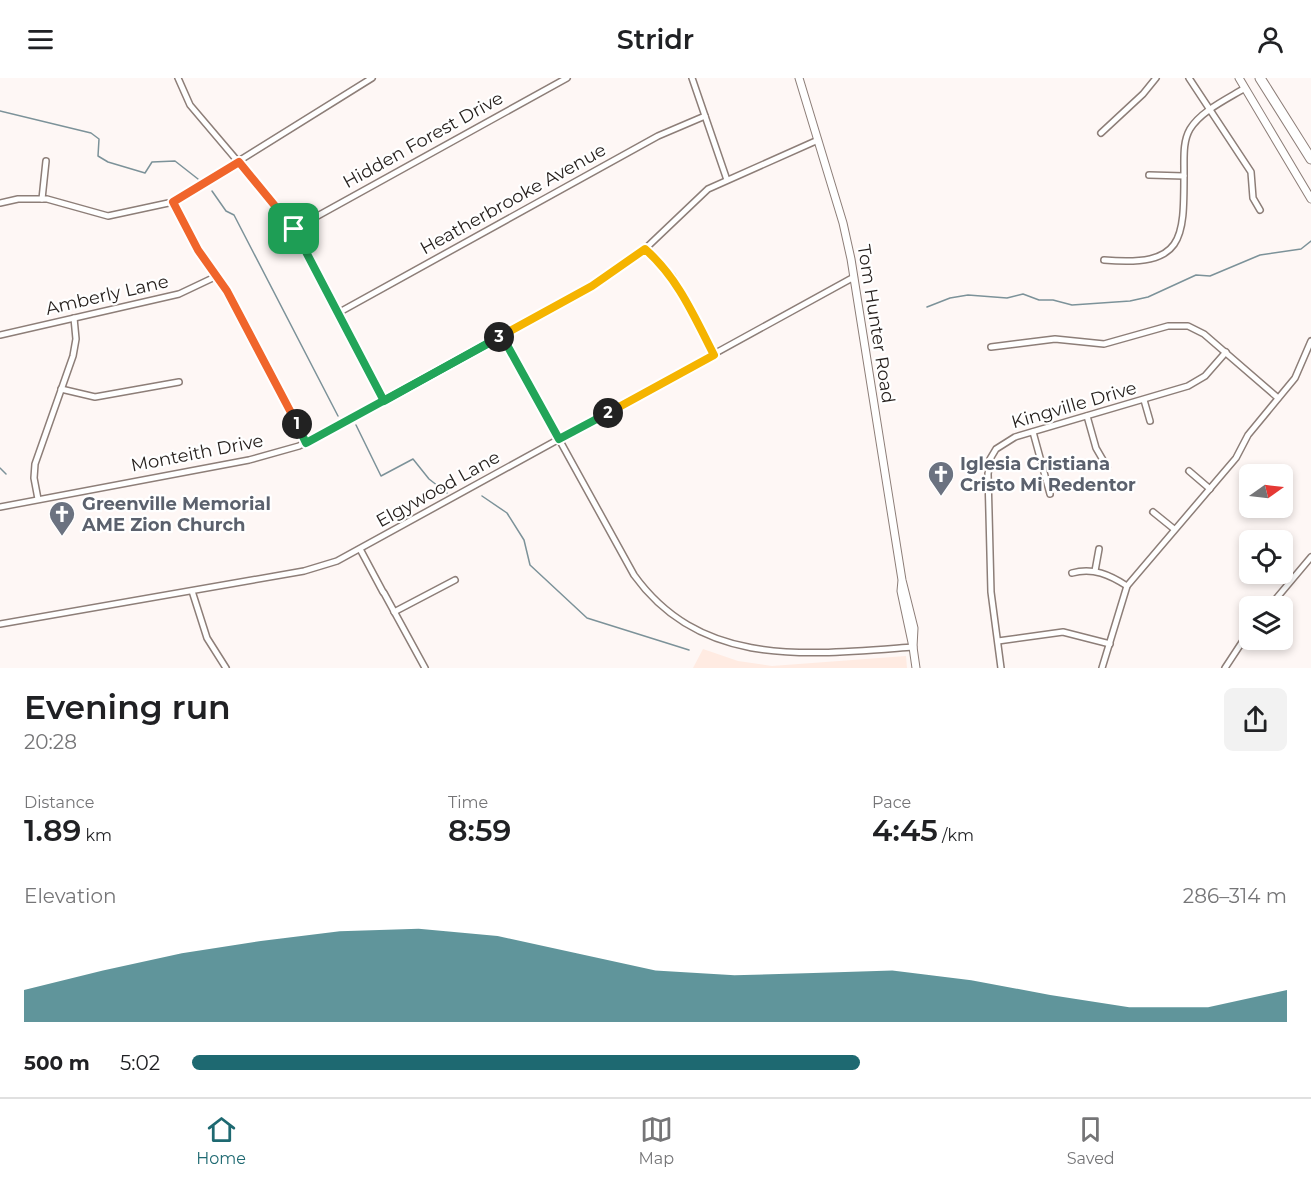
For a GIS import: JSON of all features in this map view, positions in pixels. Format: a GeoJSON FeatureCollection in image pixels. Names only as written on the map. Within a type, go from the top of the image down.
{"type":"FeatureCollection","features":[{"type":"Feature","properties":{"kind":"highway"},"geometry":{"type":"LineString","coordinates":[[1260,78],[1311,159]]}},
{"type":"Feature","properties":{"kind":"street"},"geometry":{"type":"LineString","coordinates":[[178,78],[190,105],[294,229],[384,401]]}},
{"type":"Feature","properties":{"kind":"street"},"geometry":{"type":"LineString","coordinates":[[0,203],[18,199],[42,199],[108,216],[173,202],[372,78]]}},
{"type":"Feature","properties":{"kind":"street","name":"Hidden Forest Drive"},"geometry":{"type":"LineString","coordinates":[[294,229],[567,78]]}},
{"type":"Feature","properties":{"kind":"street"},"geometry":{"type":"LineString","coordinates":[[692,78],[727,180]]}},
{"type":"Feature","properties":{"kind":"street","name":"Tom Hunter Road"},"geometry":{"type":"LineString","coordinates":[[799,78],[843,223],[854,278],[902,580],[903,602],[916,668]]}},
{"type":"Feature","properties":{"kind":"street"},"geometry":{"type":"LineString","coordinates":[[1101,132],[1143,94],[1156,78]]}},
{"type":"Feature","properties":{"kind":"street"},"geometry":{"type":"LineString","coordinates":[[1189,78],[1251,172],[1253,198],[1260,210]]}},
{"type":"Feature","properties":{"kind":"street"},"geometry":{"type":"LineString","coordinates":[[1239,78],[1311,198]]}},
{"type":"Feature","properties":{"kind":"street"},"geometry":{"type":"LineString","coordinates":[[1104,260],[1147,261],[1171,248],[1179,235],[1183,220],[1188,135],[1195,122],[1245,88]]}},
{"type":"Feature","properties":{"kind":"street","name":"Heatherbrooke Avenue"},"geometry":{"type":"LineString","coordinates":[[338,313],[658,136],[705,116]]}},
{"type":"Feature","properties":{"kind":"street","name":"Monteith Drive"},"geometry":{"type":"LineString","coordinates":[[0,507],[249,460],[306,443],[597,283],[645,249],[701,195],[727,180],[818,140]]}},
{"type":"Feature","properties":{"kind":"street"},"geometry":{"type":"LineString","coordinates":[[42,199],[46,161]]}},
{"type":"Feature","properties":{"kind":"street"},"geometry":{"type":"LineString","coordinates":[[1149,175],[1184,176]]}},
{"type":"Feature","properties":{"kind":"street"},"geometry":{"type":"LineString","coordinates":[[173,202],[198,250],[217,276],[306,443]]}},
{"type":"Feature","properties":{"kind":"street"},"geometry":{"type":"LineString","coordinates":[[645,249],[675,281],[714,355]]}},
{"type":"Feature","properties":{"kind":"street","name":"Amberly Lane"},"geometry":{"type":"LineString","coordinates":[[0,335],[179,294],[217,276]]}},
{"type":"Feature","properties":{"kind":"street","name":"Elgywood Lane"},"geometry":{"type":"LineString","coordinates":[[0,624],[312,569],[360,549],[854,278]]}},
{"type":"Feature","properties":{"kind":"street"},"geometry":{"type":"LineString","coordinates":[[38,499],[34,478],[36,464],[76,339],[74,318]]}},
{"type":"Feature","properties":{"kind":"street"},"geometry":{"type":"LineString","coordinates":[[991,347],[1055,339],[1104,344],[1177,325],[1199,330],[1278,398]]}},
{"type":"Feature","properties":{"kind":"street"},"geometry":{"type":"LineString","coordinates":[[502,336],[634,575],[648,595],[664,612],[689,632],[729,650]]}},
{"type":"Feature","properties":{"kind":"street"},"geometry":{"type":"LineString","coordinates":[[1102,668],[1127,586],[1236,458],[1248,435],[1298,374],[1311,341]]}},
{"type":"Feature","properties":{"kind":"street","name":"Kingville Drive"},"geometry":{"type":"LineString","coordinates":[[1001,668],[991,592],[989,465],[992,454],[1005,442],[1033,432],[1197,382],[1226,352]]}},
{"type":"Feature","properties":{"kind":"street"},"geometry":{"type":"LineString","coordinates":[[61,389],[95,397],[179,382]]}},
{"type":"Feature","properties":{"kind":"street"},"geometry":{"type":"LineString","coordinates":[[1144,400],[1150,421]]}},
{"type":"Feature","properties":{"kind":"street"},"geometry":{"type":"LineString","coordinates":[[1087,416],[1096,448],[1107,467]]}},
{"type":"Feature","properties":{"kind":"street"},"geometry":{"type":"LineString","coordinates":[[1033,432],[1050,494]]}},
{"type":"Feature","properties":{"kind":"street"},"geometry":{"type":"LineString","coordinates":[[1189,471],[1210,489]]}},
{"type":"Feature","properties":{"kind":"street"},"geometry":{"type":"LineString","coordinates":[[1153,512],[1174,529]]}},
{"type":"Feature","properties":{"kind":"street"},"geometry":{"type":"LineString","coordinates":[[360,549],[425,668]]}},
{"type":"Feature","properties":{"kind":"street"},"geometry":{"type":"LineString","coordinates":[[1095,571],[1099,549]]}},
{"type":"Feature","properties":{"kind":"street"},"geometry":{"type":"LineString","coordinates":[[1278,596],[1311,557]]}},
{"type":"Feature","properties":{"kind":"street"},"geometry":{"type":"LineString","coordinates":[[1072,573],[1095,571],[1110,576],[1127,586]]}},
{"type":"Feature","properties":{"kind":"street"},"geometry":{"type":"LineString","coordinates":[[394,612],[455,580]]}},
{"type":"Feature","properties":{"kind":"street"},"geometry":{"type":"LineString","coordinates":[[192,591],[207,638],[226,668]]}},
{"type":"Feature","properties":{"kind":"street"},"geometry":{"type":"LineString","coordinates":[[998,641],[1064,632],[1110,644]]}},
{"type":"Feature","properties":{"kind":"street"},"geometry":{"type":"LineString","coordinates":[[755,656],[778,658],[913,647]]}},
{"type":"Feature","properties":{"kind":"street"},"geometry":{"type":"LineString","coordinates":[[1225,668],[1239,647]]}},
{"type":"Feature","properties":{"kind":"shaded area"},"geometry":{"type":"Polygon","coordinates":[[[703,649],[738,661],[772,666],[906,656],[907,668],[693,668],[703,649]]]}},
{"type":"Feature","properties":{"kind":"waterway"},"geometry":{"type":"LineString","coordinates":[[0,111],[91,133],[99,139],[98,156],[108,162],[145,173],[152,162],[175,161],[198,179]]}},
{"type":"Feature","properties":{"kind":"waterway"},"geometry":{"type":"LineString","coordinates":[[212,191],[226,211],[234,215],[338,416]]}},
{"type":"Feature","properties":{"kind":"waterway"},"geometry":{"type":"LineString","coordinates":[[927,307],[950,298],[968,295],[1007,298],[1023,294],[1039,300],[1053,300],[1072,305],[1130,301],[1148,297],[1196,275],[1210,276],[1260,255],[1301,249],[1311,241]]}},
{"type":"Feature","properties":{"kind":"waterway"},"geometry":{"type":"LineString","coordinates":[[356,425],[381,476],[413,459],[429,479],[447,493]]}},
{"type":"Feature","properties":{"kind":"waterway"},"geometry":{"type":"LineString","coordinates":[[0,468],[6,474]]}},
{"type":"Feature","properties":{"kind":"waterway"},"geometry":{"type":"LineString","coordinates":[[482,496],[507,513],[524,540],[530,565],[587,618],[689,650]]}},
{"type":"Feature","properties":{"kind":"place","name":"Iglesia Cristiana Cristo Mi Redentor"},"geometry":{"type":"Point","coordinates":[941,497]}},
{"type":"Feature","properties":{"kind":"place","name":"Greenville Memorial AME Zion Church"},"geometry":{"type":"Point","coordinates":[62,537]}},
{"type":"Feature","properties":{"kind":"route"},"geometry":{"type":"LineString","coordinates":[[294,229],[239,162],[192,193],[173,202],[198,250],[227,291],[306,443],[384,401],[502,336],[559,439],[714,355],[672,276],[645,249],[624,266],[592,286],[384,401],[294,229]]}}]}
